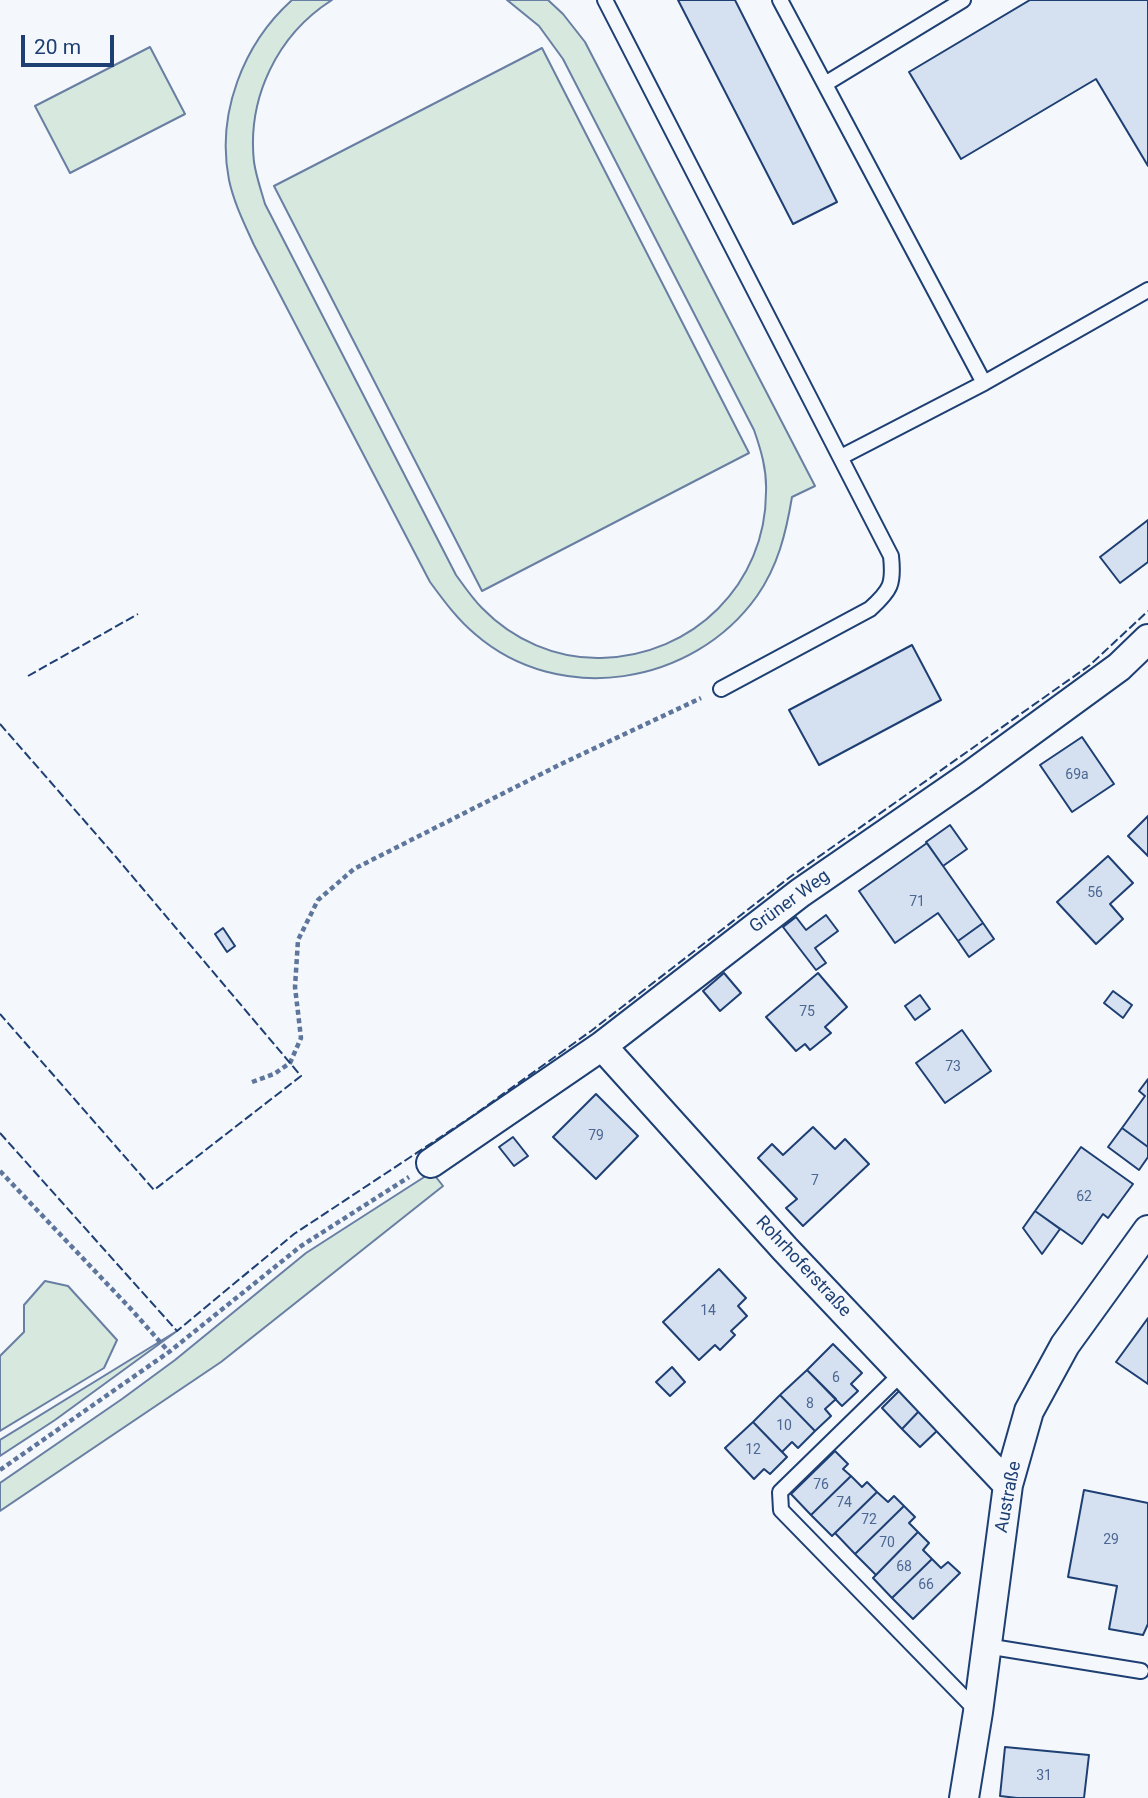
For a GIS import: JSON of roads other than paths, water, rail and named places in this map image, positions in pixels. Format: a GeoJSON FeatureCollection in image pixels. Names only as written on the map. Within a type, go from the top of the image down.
{"type":"FeatureCollection","features":[{"type":"Feature","properties":{"kind":"street","name":"Grüner Weg"},"geometry":{"type":"LineString","coordinates":[[431,1163],[602,1046],[800,893],[971,775],[1118,667],[1148,639]]}},
{"type":"Feature","properties":{"kind":"street","name":"Rohrhoferstraße"},"geometry":{"type":"LineString","coordinates":[[602,1046],[785,1249],[1008,1485]]}},
{"type":"Feature","properties":{"kind":"street","name":"Austraße"},"geometry":{"type":"LineString","coordinates":[[964,1798],[1008,1485],[1029,1411],[1065,1345],[1148,1230]]}},
{"type":"Feature","properties":{"kind":"lane"},"geometry":{"type":"LineString","coordinates":[[605,0],[891,555],[893,575],[886,595],[870,609],[720,689]]}},
{"type":"Feature","properties":{"kind":"lane"},"geometry":{"type":"LineString","coordinates":[[780,0],[984,383]]}},
{"type":"Feature","properties":{"kind":"lane"},"geometry":{"type":"LineString","coordinates":[[825,84],[963,0]]}},
{"type":"Feature","properties":{"kind":"lane"},"geometry":{"type":"LineString","coordinates":[[841,457],[984,383],[1148,290]]}},
{"type":"Feature","properties":{"kind":"lane"},"geometry":{"type":"LineString","coordinates":[[902,1373],[780,1492],[781,1510],[978,1712]]}},
{"type":"Feature","properties":{"kind":"lane"},"geometry":{"type":"LineString","coordinates":[[986,1646],[1142,1671]]}}]}
